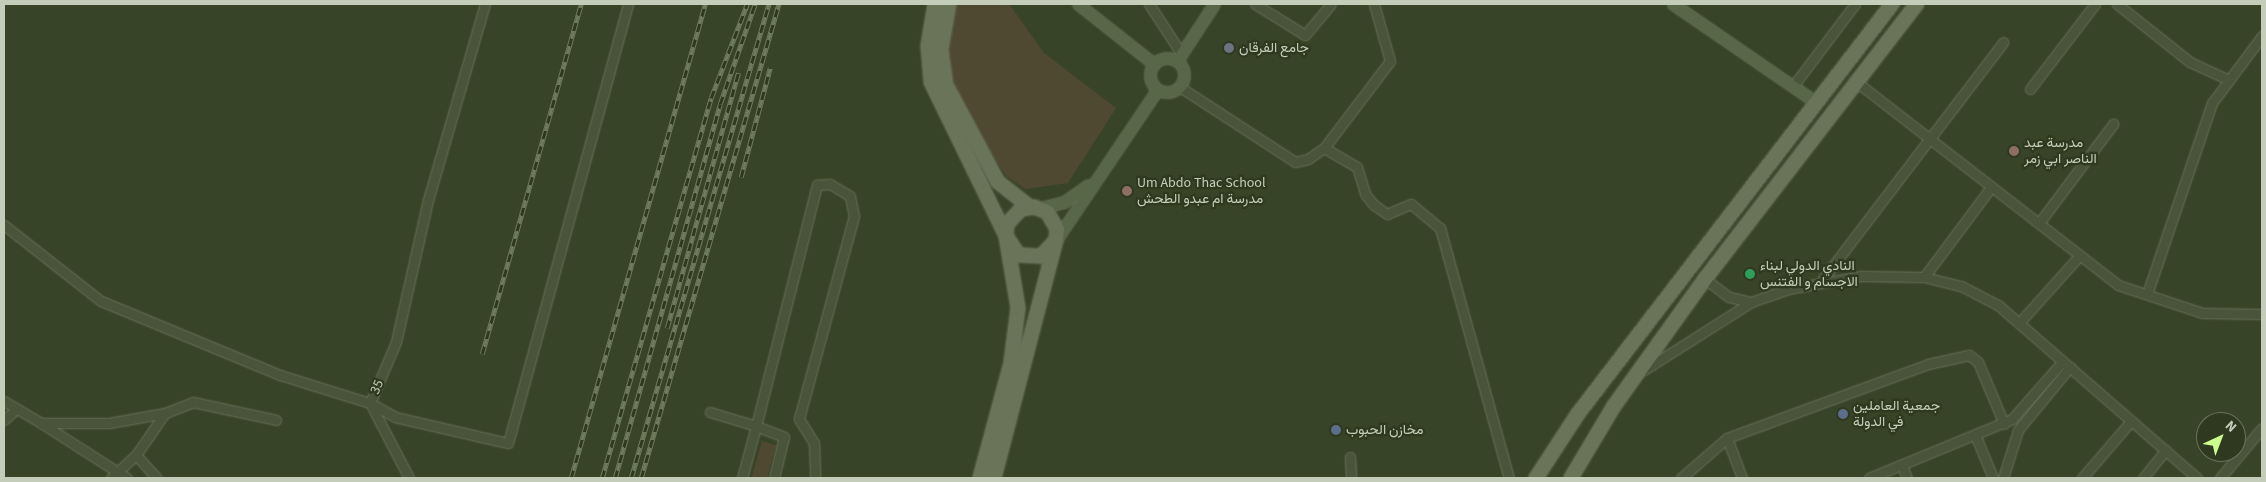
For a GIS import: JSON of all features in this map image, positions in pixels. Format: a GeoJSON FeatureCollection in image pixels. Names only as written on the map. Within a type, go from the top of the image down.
{"type":"FeatureCollection","features":[{"type":"Feature","properties":{"kind":"main road"},"geometry":{"type":"LineString","coordinates":[[935,4],[928,46],[936,99],[1011,248],[1030,258],[1049,252],[1056,240]]}},
{"type":"Feature","properties":{"kind":"main road"},"geometry":{"type":"LineString","coordinates":[[949,4],[941,50],[946,85],[998,182],[1055,221],[1056,240],[994,478]]}},
{"type":"Feature","properties":{"kind":"main road"},"geometry":{"type":"LineString","coordinates":[[1536,478],[1577,415],[1814,101],[1892,4]]}},
{"type":"Feature","properties":{"kind":"main road"},"geometry":{"type":"LineString","coordinates":[[1571,478],[1636,376],[1705,279],[1854,80],[1917,4]]}},
{"type":"Feature","properties":{"kind":"main road"},"geometry":{"type":"LineString","coordinates":[[980,478],[1011,362],[1018,308],[1006,236],[1013,215],[1035,208]]}},
{"type":"Feature","properties":{"kind":"street","name":"35"},"geometry":{"type":"LineString","coordinates":[[4,225],[101,301],[280,375],[370,403],[396,342],[428,200],[485,4]]}},
{"type":"Feature","properties":{"kind":"street"},"geometry":{"type":"LineString","coordinates":[[370,403],[395,417],[508,443],[628,4]]}},
{"type":"Feature","properties":{"kind":"street"},"geometry":{"type":"LineString","coordinates":[[1078,4],[1154,64]]}},
{"type":"Feature","properties":{"kind":"street"},"geometry":{"type":"LineString","coordinates":[[1149,4],[1179,57],[1184,72],[1180,87]]}},
{"type":"Feature","properties":{"kind":"street"},"geometry":{"type":"LineString","coordinates":[[1179,57],[1214,4]]}},
{"type":"Feature","properties":{"kind":"street"},"geometry":{"type":"LineString","coordinates":[[1255,4],[1305,35],[1331,4]]}},
{"type":"Feature","properties":{"kind":"street"},"geometry":{"type":"LineString","coordinates":[[1180,87],[1295,162],[1308,159],[1324,148],[1390,61],[1374,4]]}},
{"type":"Feature","properties":{"kind":"street"},"geometry":{"type":"LineString","coordinates":[[1673,4],[1814,101]]}},
{"type":"Feature","properties":{"kind":"street"},"geometry":{"type":"LineString","coordinates":[[1793,86],[1855,4]]}},
{"type":"Feature","properties":{"kind":"street"},"geometry":{"type":"LineString","coordinates":[[2030,89],[2095,4]]}},
{"type":"Feature","properties":{"kind":"street"},"geometry":{"type":"LineString","coordinates":[[2117,4],[2190,62],[2229,80]]}},
{"type":"Feature","properties":{"kind":"street"},"geometry":{"type":"LineString","coordinates":[[2147,294],[2212,103],[2262,36]]}},
{"type":"Feature","properties":{"kind":"street"},"geometry":{"type":"LineString","coordinates":[[1822,280],[2004,42]]}},
{"type":"Feature","properties":{"kind":"street"},"geometry":{"type":"LineString","coordinates":[[1179,57],[1166,58],[1154,64],[1150,77],[1158,90],[1167,93],[1180,87]]}},
{"type":"Feature","properties":{"kind":"street"},"geometry":{"type":"LineString","coordinates":[[1854,80],[2118,285],[2202,313],[2262,314]]}},
{"type":"Feature","properties":{"kind":"street"},"geometry":{"type":"LineString","coordinates":[[1056,240],[1091,183],[1158,90]]}},
{"type":"Feature","properties":{"kind":"street"},"geometry":{"type":"LineString","coordinates":[[2039,223],[2113,124]]}},
{"type":"Feature","properties":{"kind":"street"},"geometry":{"type":"LineString","coordinates":[[1324,148],[1357,167],[1365,194],[1374,205],[1387,214],[1411,204],[1440,228],[1508,478]]}},
{"type":"Feature","properties":{"kind":"street"},"geometry":{"type":"LineString","coordinates":[[1035,208],[1064,202],[1091,183]]}},
{"type":"Feature","properties":{"kind":"street"},"geometry":{"type":"LineString","coordinates":[[742,478],[817,185],[830,184],[850,196],[854,216],[799,419],[814,443],[815,478]]}},
{"type":"Feature","properties":{"kind":"street"},"geometry":{"type":"LineString","coordinates":[[1924,277],[1992,187]]}},
{"type":"Feature","properties":{"kind":"street"},"geometry":{"type":"LineString","coordinates":[[2020,323],[2080,256]]}},
{"type":"Feature","properties":{"kind":"street"},"geometry":{"type":"LineString","coordinates":[[1636,376],[1751,302],[1822,280],[1924,277],[1961,286],[1998,305],[2197,478]]}},
{"type":"Feature","properties":{"kind":"street"},"geometry":{"type":"LineString","coordinates":[[1705,279],[1730,297],[1751,302]]}},
{"type":"Feature","properties":{"kind":"street"},"geometry":{"type":"LineString","coordinates":[[1681,478],[1727,438],[1928,364],[1968,355],[1978,362],[2004,424]]}},
{"type":"Feature","properties":{"kind":"street"},"geometry":{"type":"LineString","coordinates":[[1869,478],[1976,437],[2004,424],[2063,361]]}},
{"type":"Feature","properties":{"kind":"street"},"geometry":{"type":"LineString","coordinates":[[2003,478],[2018,430],[2070,367]]}},
{"type":"Feature","properties":{"kind":"street"},"geometry":{"type":"LineString","coordinates":[[4,401],[15,410],[41,423],[128,478]]}},
{"type":"Feature","properties":{"kind":"street"},"geometry":{"type":"LineString","coordinates":[[41,423],[109,423],[165,413],[193,402],[276,420]]}},
{"type":"Feature","properties":{"kind":"street"},"geometry":{"type":"LineString","coordinates":[[370,403],[409,478]]}},
{"type":"Feature","properties":{"kind":"street"},"geometry":{"type":"LineString","coordinates":[[4,420],[15,410]]}},
{"type":"Feature","properties":{"kind":"street"},"geometry":{"type":"LineString","coordinates":[[710,412],[784,437],[774,478]]}},
{"type":"Feature","properties":{"kind":"street"},"geometry":{"type":"LineString","coordinates":[[111,478],[117,470],[136,455],[165,413]]}},
{"type":"Feature","properties":{"kind":"street"},"geometry":{"type":"LineString","coordinates":[[2082,478],[2131,421]]}},
{"type":"Feature","properties":{"kind":"street"},"geometry":{"type":"LineString","coordinates":[[2220,478],[2262,428]]}},
{"type":"Feature","properties":{"kind":"street"},"geometry":{"type":"LineString","coordinates":[[1976,437],[1993,478]]}},
{"type":"Feature","properties":{"kind":"street"},"geometry":{"type":"LineString","coordinates":[[1727,438],[1742,478]]}},
{"type":"Feature","properties":{"kind":"street"},"geometry":{"type":"LineString","coordinates":[[2143,478],[2166,450]]}},
{"type":"Feature","properties":{"kind":"street"},"geometry":{"type":"LineString","coordinates":[[136,455],[157,478]]}},
{"type":"Feature","properties":{"kind":"street"},"geometry":{"type":"LineString","coordinates":[[1350,457],[1351,478]]}},
{"type":"Feature","properties":{"kind":"street"},"geometry":{"type":"LineString","coordinates":[[1902,466],[1907,478]]}},
{"type":"Feature","properties":{"kind":"shaded area"},"geometry":{"type":"Polygon","coordinates":[[[957,4],[1009,4],[1044,53],[1116,108],[1068,183],[1026,189],[1007,177],[991,154],[957,92],[947,61],[957,4]]]}},
{"type":"Feature","properties":{"kind":"shaded area"},"geometry":{"type":"Polygon","coordinates":[[[762,441],[776,445],[767,478],[751,478],[762,441]]]}},
{"type":"Feature","properties":{"kind":"railway"},"geometry":{"type":"LineString","coordinates":[[482,354],[581,4]]}},
{"type":"Feature","properties":{"kind":"railway"},"geometry":{"type":"LineString","coordinates":[[571,478],[705,4]]}},
{"type":"Feature","properties":{"kind":"railway"},"geometry":{"type":"LineString","coordinates":[[602,478],[711,98],[747,4]]}},
{"type":"Feature","properties":{"kind":"railway"},"geometry":{"type":"LineString","coordinates":[[615,478],[720,104],[755,4]]}},
{"type":"Feature","properties":{"kind":"railway"},"geometry":{"type":"LineString","coordinates":[[631,478],[769,4]]}},
{"type":"Feature","properties":{"kind":"railway"},"geometry":{"type":"LineString","coordinates":[[641,478],[779,4]]}},
{"type":"Feature","properties":{"kind":"railway"},"geometry":{"type":"LineString","coordinates":[[741,177],[770,68]]}},
{"type":"Feature","properties":{"kind":"railway"},"geometry":{"type":"LineString","coordinates":[[667,328],[738,73]]}},
{"type":"Feature","properties":{"kind":"place","name":"جامع الفرقان"},"geometry":{"type":"Point","coordinates":[1229,48]}},
{"type":"Feature","properties":{"kind":"place","name":"مدرسة عبد الناصر ابي زمر"},"geometry":{"type":"Point","coordinates":[2014,151]}},
{"type":"Feature","properties":{"kind":"place","name":"Um Abdo Thac School مدرسة ام عبدو الطحش"},"geometry":{"type":"Point","coordinates":[1127,191]}},
{"type":"Feature","properties":{"kind":"place","name":"النادي الدولي لبناء الاجسام و الفتنس"},"geometry":{"type":"Point","coordinates":[1750,274]}},
{"type":"Feature","properties":{"kind":"place","name":"جمعية العاملين في الدولة"},"geometry":{"type":"Point","coordinates":[1843,414]}},
{"type":"Feature","properties":{"kind":"place","name":"مخازن الحبوب"},"geometry":{"type":"Point","coordinates":[1336,430]}}]}
